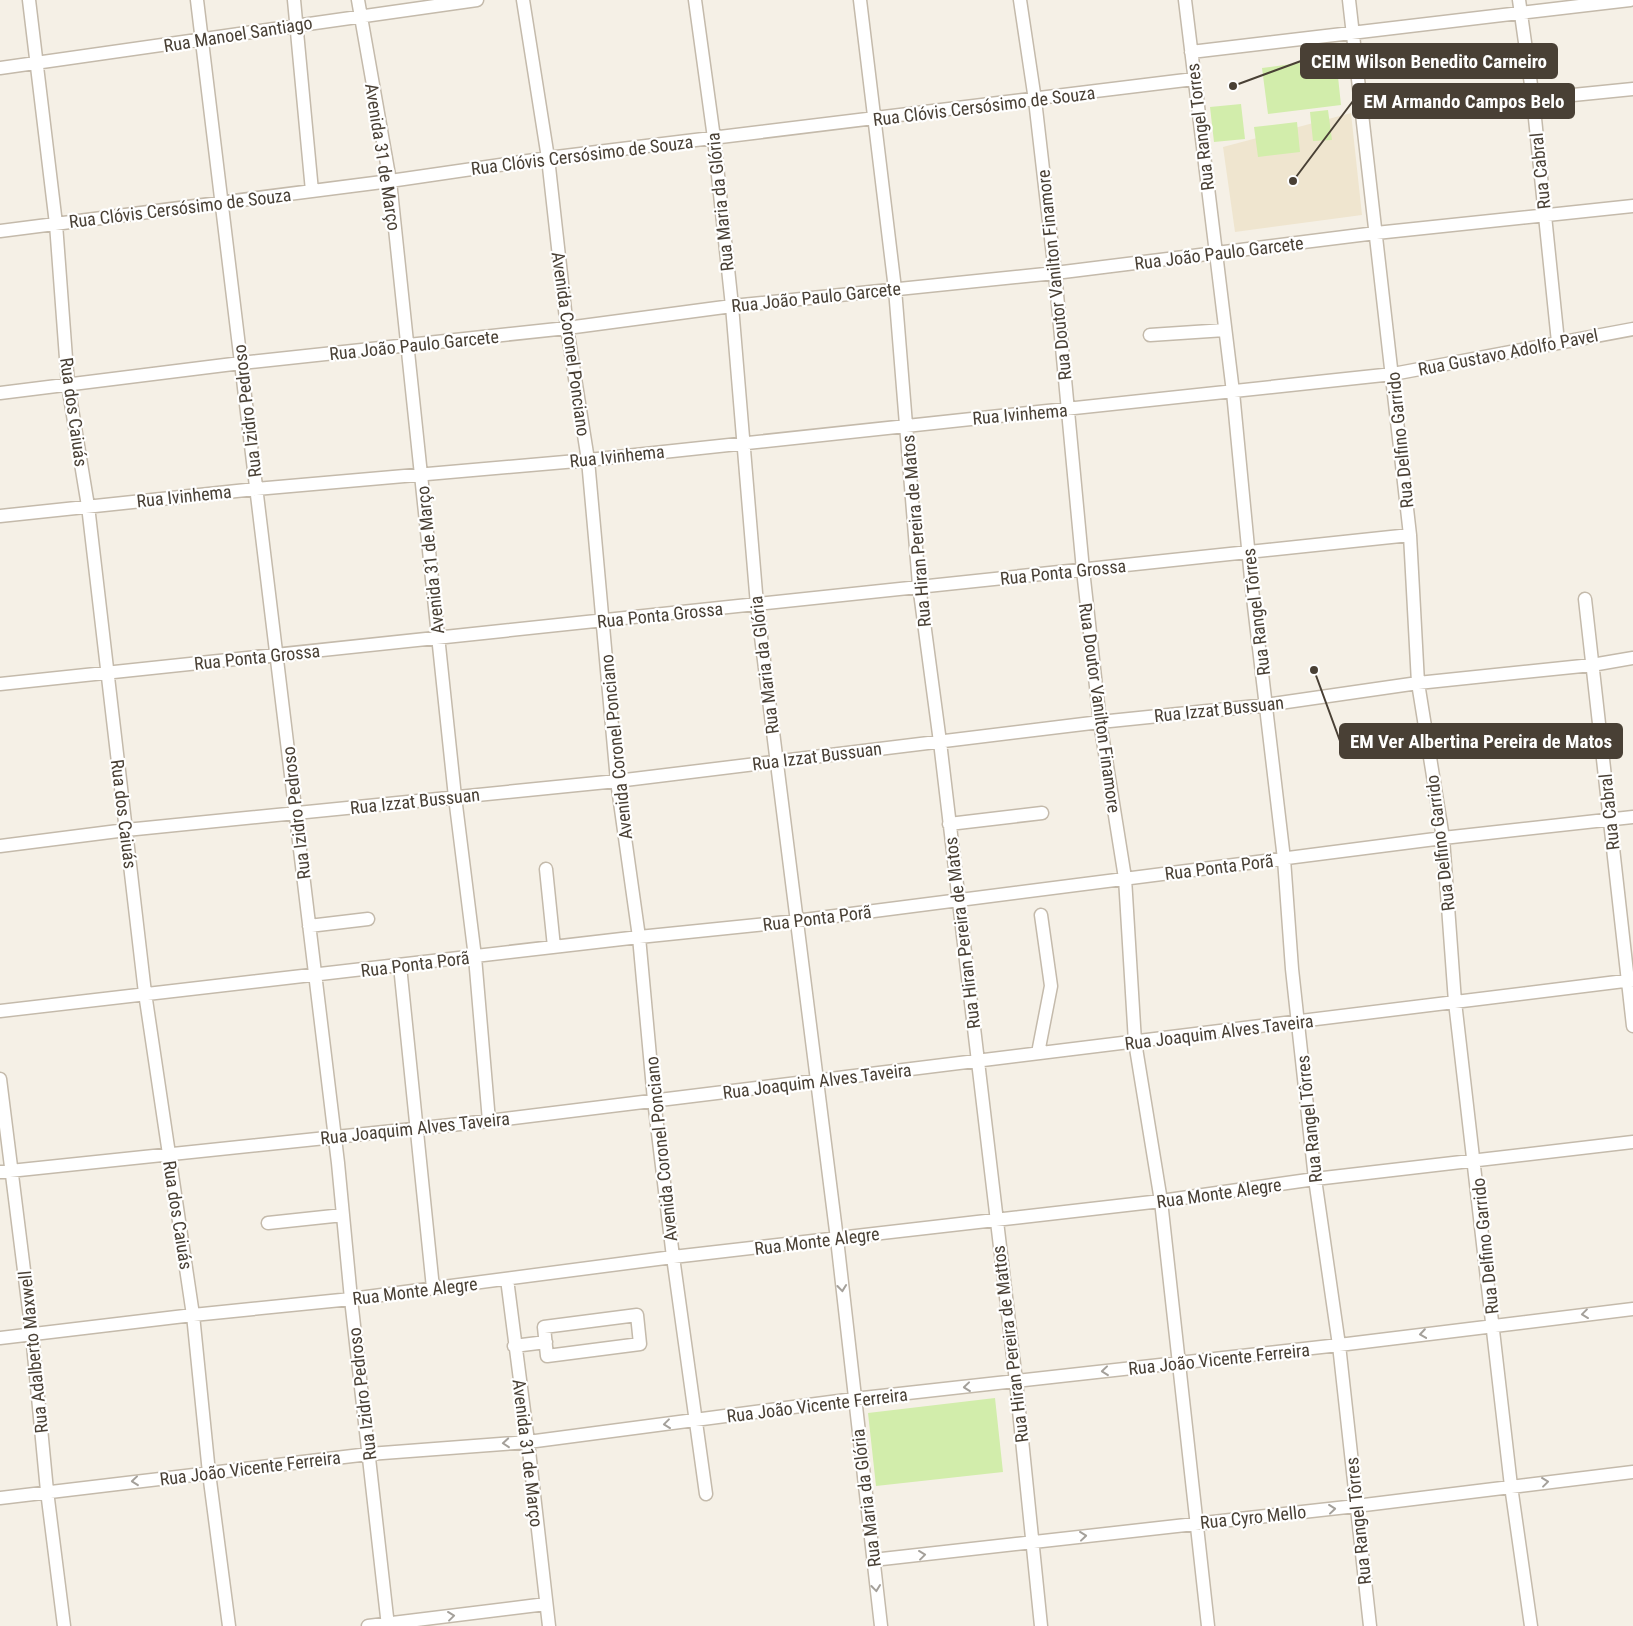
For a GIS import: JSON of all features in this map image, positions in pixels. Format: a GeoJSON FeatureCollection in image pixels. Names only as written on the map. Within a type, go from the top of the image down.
{"type":"FeatureCollection","features":[{"type":"Feature","properties":{"kind":"street","name":"Rua dos Caiuás"},"geometry":{"type":"LineString","coordinates":[[28,0],[56,224],[68,385],[88,506],[145,993],[193,1315],[209,1473],[229,1626]]}},
{"type":"Feature","properties":{"kind":"street","name":"Rua Izidro Pedroso"},"geometry":{"type":"LineString","coordinates":[[197,0],[335,1136],[350,1300],[388,1625]]}},
{"type":"Feature","properties":{"kind":"street"},"geometry":{"type":"LineString","coordinates":[[294,0],[312,191]]}},
{"type":"Feature","properties":{"kind":"street","name":"Avenida 31 de Março"},"geometry":{"type":"LineString","coordinates":[[358,0],[359,15],[390,181],[455,797],[475,957],[489,1121]]}},
{"type":"Feature","properties":{"kind":"street","name":"Rua Manoel Santiago"},"geometry":{"type":"LineString","coordinates":[[0,68],[202,40],[359,15],[477,0]]}},
{"type":"Feature","properties":{"kind":"street","name":"Avenida Coronel Ponciano"},"geometry":{"type":"LineString","coordinates":[[523,0],[548,158],[567,328],[588,460],[617,780],[639,937],[654,1100],[673,1257],[706,1494]]}},
{"type":"Feature","properties":{"kind":"street","name":"Rua Maria da Glória"},"geometry":{"type":"LineString","coordinates":[[695,0],[714,138],[732,306],[757,604],[837,1239],[881,1626]]}},
{"type":"Feature","properties":{"kind":"street","name":"Rua Hiran Pereira de Matos"},"geometry":{"type":"LineString","coordinates":[[860,0],[895,289],[919,585],[950,824],[977,1061]]}},
{"type":"Feature","properties":{"kind":"street","name":"Rua Doutor Vanilton Finamore"},"geometry":{"type":"LineString","coordinates":[[1020,0],[1035,100],[1055,273],[1083,570],[1100,722],[1125,878],[1135,1042],[1161,1201],[1208,1626]]}},
{"type":"Feature","properties":{"kind":"street","name":"Rua Rangel Torres"},"geometry":{"type":"LineString","coordinates":[[1185,0],[1215,254]]}},
{"type":"Feature","properties":{"kind":"street","name":"Rua Delfino Garrido"},"geometry":{"type":"LineString","coordinates":[[1349,0],[1410,535],[1418,683],[1443,838],[1455,1002],[1475,1161],[1511,1486],[1531,1626]]}},
{"type":"Feature","properties":{"kind":"street"},"geometry":{"type":"LineString","coordinates":[[1191,52],[1353,33],[1520,6],[1630,0]]}},
{"type":"Feature","properties":{"kind":"street","name":"Rua Cabral"},"geometry":{"type":"LineString","coordinates":[[1520,6],[1558,342]]}},
{"type":"Feature","properties":{"kind":"street","name":"Rua Clóvis Cersósimo de Souza"},"geometry":{"type":"LineString","coordinates":[[0,231],[390,181],[548,158],[1035,100],[1194,79]]}},
{"type":"Feature","properties":{"kind":"street"},"geometry":{"type":"LineString","coordinates":[[1532,99],[1633,89]]}},
{"type":"Feature","properties":{"kind":"street","name":"Rua João Paulo Garcete"},"geometry":{"type":"LineString","coordinates":[[0,393],[241,363],[567,328],[732,306],[1055,273],[1376,233],[1633,206]]}},
{"type":"Feature","properties":{"kind":"street","name":"Rua Rangel Tôrres"},"geometry":{"type":"LineString","coordinates":[[1215,254],[1233,392],[1248,551],[1284,859],[1292,969],[1315,1180],[1339,1345],[1370,1626]]}},
{"type":"Feature","properties":{"kind":"street","name":"Rua Gustavo Adolfo Pavel"},"geometry":{"type":"LineString","coordinates":[[1233,392],[1393,374],[1633,329]]}},
{"type":"Feature","properties":{"kind":"street"},"geometry":{"type":"LineString","coordinates":[[1150,336],[1225,330]]}},
{"type":"Feature","properties":{"kind":"street","name":"Rua Ivinhema"},"geometry":{"type":"LineString","coordinates":[[0,516],[256,489],[588,460],[1233,392]]}},
{"type":"Feature","properties":{"kind":"street","name":"Rua Ponta Grossa"},"geometry":{"type":"LineString","coordinates":[[0,684],[603,621],[919,585],[1083,570],[1410,535]]}},
{"type":"Feature","properties":{"kind":"street","name":"Rua Cabral"},"geometry":{"type":"LineString","coordinates":[[1585,599],[1630,980],[1633,1026]]}},
{"type":"Feature","properties":{"kind":"street","name":"Rua Izzat Bussuan"},"geometry":{"type":"LineString","coordinates":[[0,846],[126,830],[617,780],[1100,722],[1266,705],[1418,683],[1592,665],[1633,658]]}},
{"type":"Feature","properties":{"kind":"street"},"geometry":{"type":"LineString","coordinates":[[950,824],[1042,813]]}},
{"type":"Feature","properties":{"kind":"street","name":"Rua Ponta Porã"},"geometry":{"type":"LineString","coordinates":[[0,1011],[145,993],[315,976],[554,946],[796,921],[1443,838],[1633,816]]}},
{"type":"Feature","properties":{"kind":"street"},"geometry":{"type":"LineString","coordinates":[[546,869],[554,946]]}},
{"type":"Feature","properties":{"kind":"street"},"geometry":{"type":"LineString","coordinates":[[1038,1053],[1051,986],[1041,915]]}},
{"type":"Feature","properties":{"kind":"street"},"geometry":{"type":"LineString","coordinates":[[309,926],[368,919]]}},
{"type":"Feature","properties":{"kind":"street"},"geometry":{"type":"LineString","coordinates":[[400,966],[433,1288]]}},
{"type":"Feature","properties":{"kind":"street","name":"Rua Joaquim Alves Taveira"},"geometry":{"type":"LineString","coordinates":[[6,1171],[489,1121],[1630,980]]}},
{"type":"Feature","properties":{"kind":"street","name":"Rua Hiran Pereira de Mattos"},"geometry":{"type":"LineString","coordinates":[[977,1061],[1016,1381],[1041,1626]]}},
{"type":"Feature","properties":{"kind":"street","name":"Rua Adalberto Maxwell"},"geometry":{"type":"LineString","coordinates":[[0,1079],[6,1171],[32,1334],[47,1491],[64,1626]]}},
{"type":"Feature","properties":{"kind":"street","name":"Rua Monte Alegre"},"geometry":{"type":"LineString","coordinates":[[0,1338],[193,1315],[350,1300],[673,1257],[1161,1201],[1315,1180],[1633,1142]]}},
{"type":"Feature","properties":{"kind":"street"},"geometry":{"type":"LineString","coordinates":[[268,1224],[343,1215]]}},
{"type":"Feature","properties":{"kind":"street","name":"Avenida 31 de Março"},"geometry":{"type":"LineString","coordinates":[[507,1279],[514,1346],[528,1442],[548,1626]]}},
{"type":"Feature","properties":{"kind":"street","name":"Rua João Vicente Ferreira"},"geometry":{"type":"LineString","coordinates":[[0,1498],[369,1454],[528,1442],[854,1399],[1339,1345],[1633,1308]]}},
{"type":"Feature","properties":{"kind":"street"},"geometry":{"type":"LineString","coordinates":[[637,1315],[640,1344],[548,1356],[546,1342],[544,1327],[637,1315]]}},
{"type":"Feature","properties":{"kind":"street"},"geometry":{"type":"LineString","coordinates":[[514,1346],[546,1342]]}},
{"type":"Feature","properties":{"kind":"street","name":"Rua Cyro Mello"},"geometry":{"type":"LineString","coordinates":[[873,1560],[1356,1506],[1633,1472]]}},
{"type":"Feature","properties":{"kind":"street"},"geometry":{"type":"LineString","coordinates":[[368,1626],[546,1604]]}},
{"type":"Feature","properties":{"kind":"shaded area"},"geometry":{"type":"Polygon","coordinates":[[[1351,113],[1362,215],[1235,232],[1223,147],[1351,113]]]}},
{"type":"Feature","properties":{"kind":"green space"},"geometry":{"type":"Polygon","coordinates":[[[1336,58],[1341,105],[1268,114],[1262,68],[1336,58]]]}},
{"type":"Feature","properties":{"kind":"green space"},"geometry":{"type":"Polygon","coordinates":[[[1241,104],[1245,139],[1214,142],[1210,107],[1241,104]]]}},
{"type":"Feature","properties":{"kind":"green space"},"geometry":{"type":"Polygon","coordinates":[[[1328,110],[1332,140],[1313,141],[1310,112],[1328,110]]]}},
{"type":"Feature","properties":{"kind":"green space"},"geometry":{"type":"Polygon","coordinates":[[[1297,122],[1300,152],[1258,157],[1254,127],[1297,122]]]}},
{"type":"Feature","properties":{"kind":"green space"},"geometry":{"type":"Polygon","coordinates":[[[995,1398],[1003,1472],[876,1486],[868,1413],[995,1398]]]}},
{"type":"Feature","properties":{"kind":"place","name":"CEIM Wilson Benedito Carneiro"},"geometry":{"type":"Point","coordinates":[1233,86]}},
{"type":"Feature","properties":{"kind":"place","name":"EM Armando Campos Belo"},"geometry":{"type":"Point","coordinates":[1293,181]}},
{"type":"Feature","properties":{"kind":"place","name":"EM Ver Albertina Pereira de Matos"},"geometry":{"type":"Point","coordinates":[1314,670]}}]}
